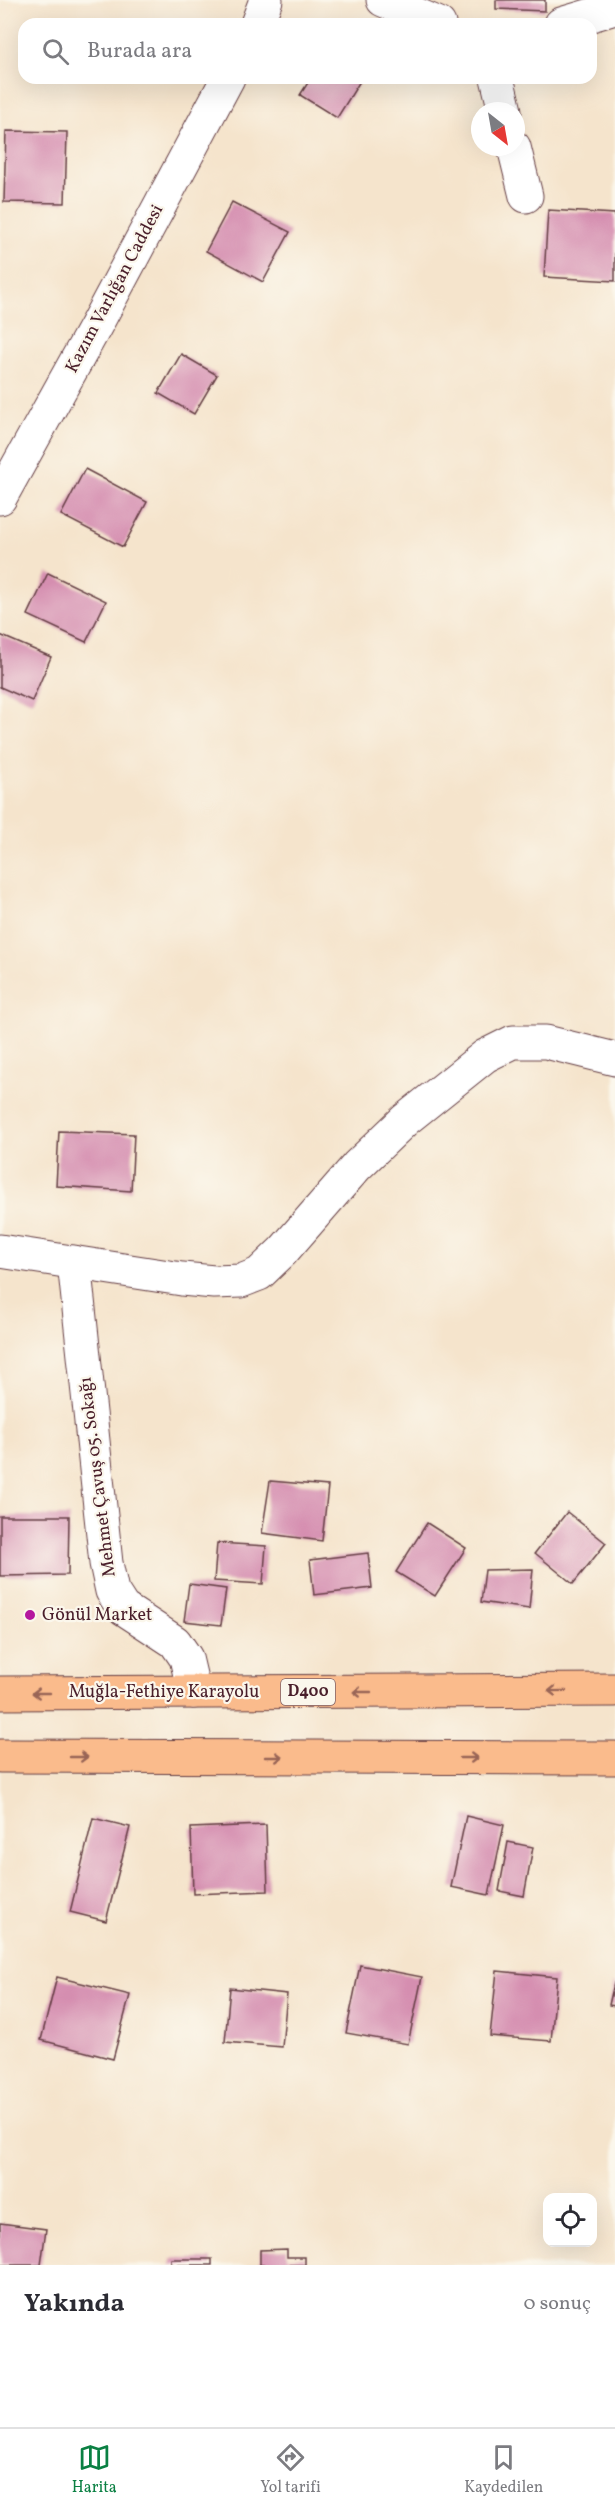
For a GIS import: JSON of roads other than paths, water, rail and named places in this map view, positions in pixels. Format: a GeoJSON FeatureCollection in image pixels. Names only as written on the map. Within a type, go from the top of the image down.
{"type":"FeatureCollection","features":[{"type":"Feature","properties":{"kind":"highway","name":"Muğla-Fethiye Karayolu"},"geometry":{"type":"LineString","coordinates":[[0,1693],[615,1690]]}},
{"type":"Feature","properties":{"kind":"highway"},"geometry":{"type":"LineString","coordinates":[[0,1756],[615,1758]]}},
{"type":"Feature","properties":{"kind":"street"},"geometry":{"type":"LineString","coordinates":[[260,18],[267,0]]}},
{"type":"Feature","properties":{"kind":"street"},"geometry":{"type":"LineString","coordinates":[[383,0],[425,18]]}},
{"type":"Feature","properties":{"kind":"street"},"geometry":{"type":"LineString","coordinates":[[581,18],[615,8]]}},
{"type":"Feature","properties":{"kind":"street","name":"Kazım Varlığan Caddesi"},"geometry":{"type":"LineString","coordinates":[[0,498],[95,327],[225,84]]}},
{"type":"Feature","properties":{"kind":"street"},"geometry":{"type":"LineString","coordinates":[[498,84],[503,102]]}},
{"type":"Feature","properties":{"kind":"street"},"geometry":{"type":"LineString","coordinates":[[516,156],[526,196]]}},
{"type":"Feature","properties":{"kind":"street"},"geometry":{"type":"LineString","coordinates":[[0,1251],[214,1282],[241,1281],[259,1274],[283,1251],[357,1166],[422,1106],[485,1056],[513,1042],[546,1042],[615,1059]]}},
{"type":"Feature","properties":{"kind":"street","name":"Mehmet Çavuş 05. Sokağı"},"geometry":{"type":"LineString","coordinates":[[74,1262],[106,1563],[112,1591],[123,1608],[175,1642],[186,1658],[194,1692]]}},
{"type":"Feature","properties":{"kind":"place","name":"Gönül Market"},"geometry":{"type":"Point","coordinates":[30,1615]}}]}
